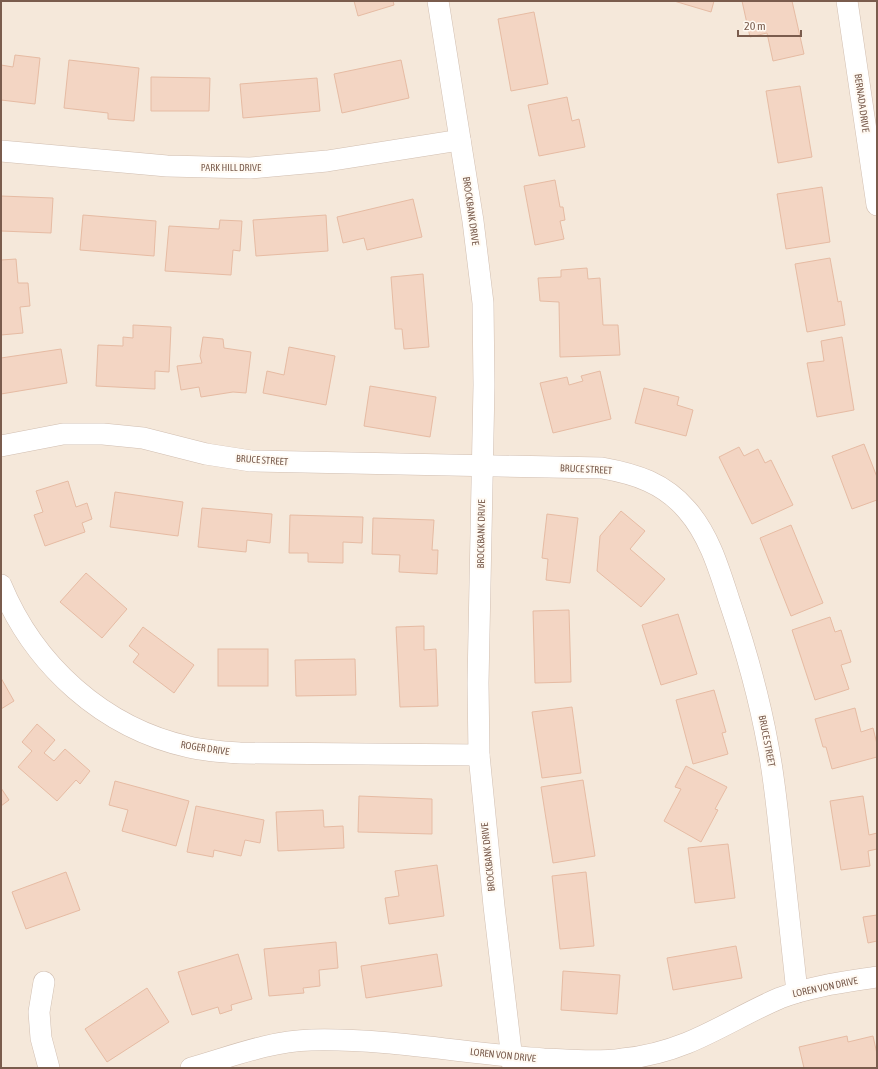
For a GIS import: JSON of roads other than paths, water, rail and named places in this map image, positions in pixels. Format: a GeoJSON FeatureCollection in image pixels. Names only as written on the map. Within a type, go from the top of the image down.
{"type":"FeatureCollection","features":[{"type":"Feature","properties":{"kind":"street","name":"BROCKBANK DRIVE"},"geometry":{"type":"LineString","coordinates":[[438,1],[475,235],[483,303],[484,371],[478,682],[479,755],[490,876],[512,1062]]}},
{"type":"Feature","properties":{"kind":"street","name":"BERNADA DRIVE"},"geometry":{"type":"LineString","coordinates":[[848,1],[877,205]]}},
{"type":"Feature","properties":{"kind":"street","name":"PARK HILL DRIVE"},"geometry":{"type":"LineString","coordinates":[[1,151],[167,166],[250,168],[327,161],[460,140]]}},
{"type":"Feature","properties":{"kind":"street","name":"BRUCE STREET"},"geometry":{"type":"LineString","coordinates":[[1,446],[63,434],[103,434],[143,438],[206,454],[251,461],[602,468],[636,475],[664,489],[687,510],[696,521],[715,559],[739,628],[760,706],[774,785],[797,992]]}},
{"type":"Feature","properties":{"kind":"street","name":"ROGER DRIVE"},"geometry":{"type":"LineString","coordinates":[[1,585],[8,602],[22,627],[38,651],[57,673],[79,693],[102,710],[122,722],[166,741],[214,751],[240,753],[479,755]]}},
{"type":"Feature","properties":{"kind":"street","name":"LOREN VON DRIVE"},"geometry":{"type":"LineString","coordinates":[[190,1068],[267,1047],[309,1040],[362,1041],[460,1050],[512,1062],[622,1059],[660,1052],[688,1042],[797,992],[877,977]]}},
{"type":"Feature","properties":{"kind":"street"},"geometry":{"type":"LineString","coordinates":[[44,982],[39,1012],[41,1038],[49,1068]]}}]}
